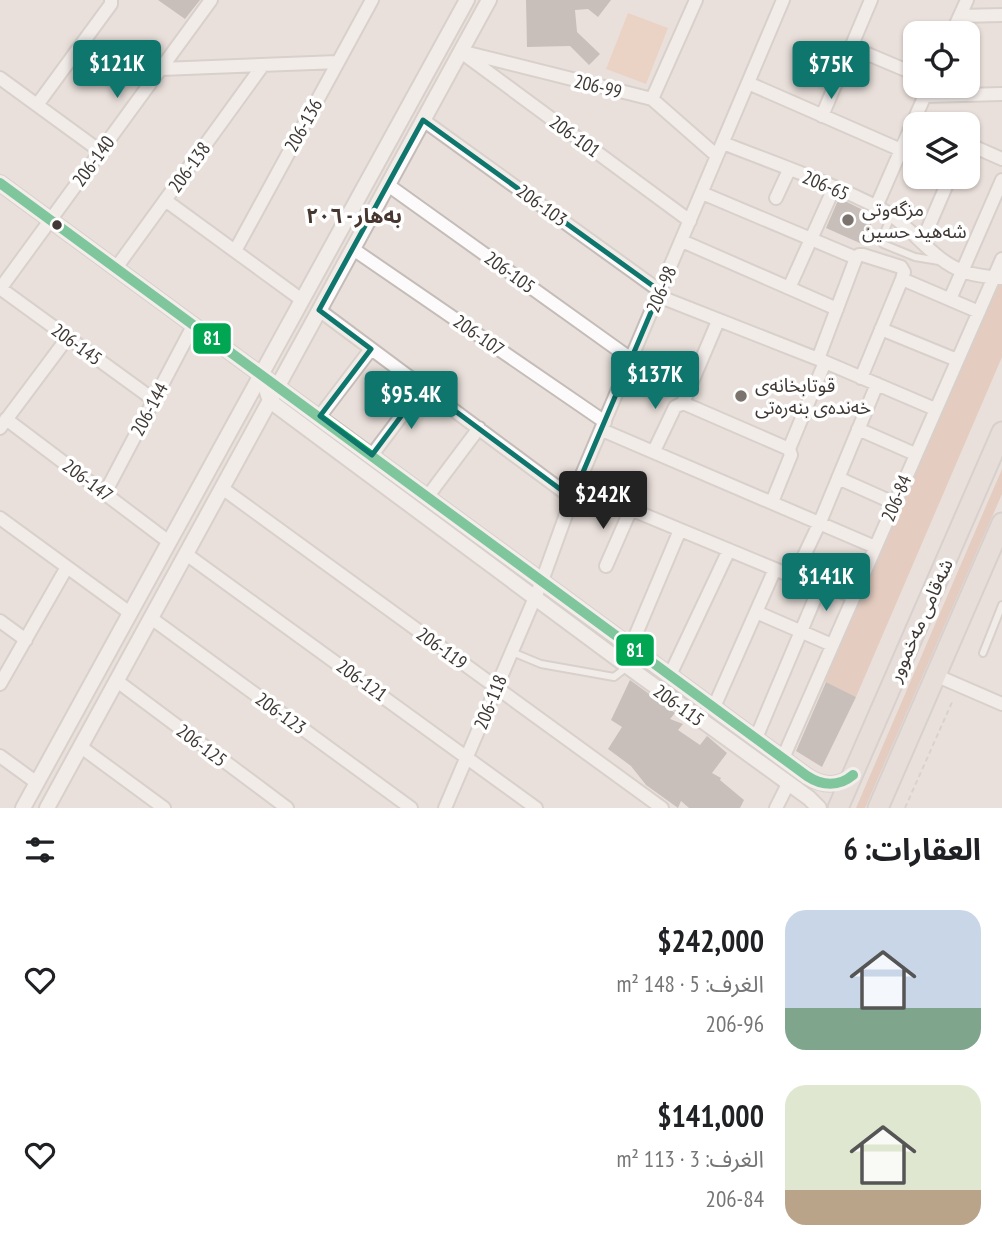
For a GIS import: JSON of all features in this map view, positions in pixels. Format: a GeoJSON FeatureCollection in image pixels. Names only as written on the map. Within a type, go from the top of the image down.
{"type":"FeatureCollection","features":[{"type":"Feature","properties":{"kind":"highway","name":"شەقامی مەخموور"},"geometry":{"type":"LineString","coordinates":[[838,808],[1002,432]]}},
{"type":"Feature","properties":{"kind":"highway","name":"شەقامی مەخموور"},"geometry":{"type":"LineString","coordinates":[[878,808],[1002,523]]}},
{"type":"Feature","properties":{"kind":"street"},"geometry":{"type":"LineString","coordinates":[[37,105],[111,4],[111,0]]}},
{"type":"Feature","properties":{"kind":"street","name":"206-140"},"geometry":{"type":"LineString","coordinates":[[0,288],[211,0]]}},
{"type":"Feature","properties":{"kind":"street","name":"206-136"},"geometry":{"type":"LineString","coordinates":[[234,251],[372,0]]}},
{"type":"Feature","properties":{"kind":"street"},"geometry":{"type":"LineString","coordinates":[[23,808],[467,0]]}},
{"type":"Feature","properties":{"kind":"street"},"geometry":{"type":"LineString","coordinates":[[47,808],[489,0]]}},
{"type":"Feature","properties":{"kind":"street"},"geometry":{"type":"LineString","coordinates":[[652,99],[696,0]]}},
{"type":"Feature","properties":{"kind":"street","name":"206-98"},"geometry":{"type":"LineString","coordinates":[[542,580],[575,493],[783,0]]}},
{"type":"Feature","properties":{"kind":"street"},"geometry":{"type":"LineString","coordinates":[[822,116],[871,0]]}},
{"type":"Feature","properties":{"kind":"street"},"geometry":{"type":"LineString","coordinates":[[958,21],[967,0]]}},
{"type":"Feature","properties":{"kind":"street"},"geometry":{"type":"LineString","coordinates":[[960,16],[1002,15]]}},
{"type":"Feature","properties":{"kind":"street"},"geometry":{"type":"LineString","coordinates":[[851,47],[903,69]]}},
{"type":"Feature","properties":{"kind":"street","name":"206-99"},"geometry":{"type":"LineString","coordinates":[[460,52],[652,99],[717,156]]}},
{"type":"Feature","properties":{"kind":"street","name":"206-101"},"geometry":{"type":"LineString","coordinates":[[460,52],[690,221]]}},
{"type":"Feature","properties":{"kind":"street"},"geometry":{"type":"LineString","coordinates":[[161,69],[338,62]]}},
{"type":"Feature","properties":{"kind":"street","name":"206-138"},"geometry":{"type":"LineString","coordinates":[[116,268],[263,65]]}},
{"type":"Feature","properties":{"kind":"street"},"geometry":{"type":"LineString","coordinates":[[0,78],[100,151]]}},
{"type":"Feature","properties":{"kind":"street"},"geometry":{"type":"LineString","coordinates":[[748,83],[901,150]]}},
{"type":"Feature","properties":{"kind":"street"},"geometry":{"type":"LineString","coordinates":[[980,93],[1002,94]]}},
{"type":"Feature","properties":{"kind":"street","name":"206-103"},"geometry":{"type":"LineString","coordinates":[[424,120],[659,293],[718,321],[821,360],[935,408]]}},
{"type":"Feature","properties":{"kind":"street","name":"206-65"},"geometry":{"type":"LineString","coordinates":[[723,143],[834,188],[891,216],[962,271],[998,277]]}},
{"type":"Feature","properties":{"kind":"street"},"geometry":{"type":"LineString","coordinates":[[876,208],[903,147]]}},
{"type":"Feature","properties":{"kind":"street"},"geometry":{"type":"LineString","coordinates":[[980,149],[1002,159]]}},
{"type":"Feature","properties":{"kind":"street"},"geometry":{"type":"LineString","coordinates":[[776,198],[789,170]]}},
{"type":"Feature","properties":{"kind":"street"},"geometry":{"type":"LineString","coordinates":[[950,299],[1002,180]]}},
{"type":"Feature","properties":{"kind":"street","name":"206-115"},"geometry":{"type":"LineString","coordinates":[[0,183],[814,780]]}},
{"type":"Feature","properties":{"kind":"street","name":"206-105"},"geometry":{"type":"LineString","coordinates":[[388,185],[631,359]]}},
{"type":"Feature","properties":{"kind":"street"},"geometry":{"type":"LineString","coordinates":[[789,288],[834,188]]}},
{"type":"Feature","properties":{"kind":"street"},"geometry":{"type":"LineString","coordinates":[[922,242],[945,189]]}},
{"type":"Feature","properties":{"kind":"street"},"geometry":{"type":"LineString","coordinates":[[702,193],[810,240],[901,267],[904,272],[902,279],[861,377]]}},
{"type":"Feature","properties":{"kind":"street"},"geometry":{"type":"LineString","coordinates":[[165,200],[302,300]]}},
{"type":"Feature","properties":{"kind":"street"},"geometry":{"type":"LineString","coordinates":[[682,240],[837,309]]}},
{"type":"Feature","properties":{"kind":"street","name":"206-107"},"geometry":{"type":"LineString","coordinates":[[353,249],[603,426],[654,451],[875,547]]}},
{"type":"Feature","properties":{"kind":"street"},"geometry":{"type":"LineString","coordinates":[[772,502],[791,455],[789,449],[837,309],[860,257]]}},
{"type":"Feature","properties":{"kind":"street","name":"206-84"},"geometry":{"type":"LineString","coordinates":[[783,758],[935,408],[998,277],[1002,259]]}},
{"type":"Feature","properties":{"kind":"street"},"geometry":{"type":"LineString","coordinates":[[902,279],[979,312]]}},
{"type":"Feature","properties":{"kind":"street","name":"206-145"},"geometry":{"type":"LineString","coordinates":[[0,288],[154,400]]}},
{"type":"Feature","properties":{"kind":"street"},"geometry":{"type":"LineString","coordinates":[[319,310],[479,428],[575,493],[631,509],[794,577],[820,522],[877,384]]}},
{"type":"Feature","properties":{"kind":"street"},"geometry":{"type":"LineString","coordinates":[[654,451],[675,407],[683,403],[718,321]]}},
{"type":"Feature","properties":{"kind":"street","name":"206-144"},"geometry":{"type":"LineString","coordinates":[[105,493],[193,326]]}},
{"type":"Feature","properties":{"kind":"street"},"geometry":{"type":"LineString","coordinates":[[881,329],[957,360]]}},
{"type":"Feature","properties":{"kind":"street"},"geometry":{"type":"LineString","coordinates":[[3,424],[68,337]]}},
{"type":"Feature","properties":{"kind":"street"},"geometry":{"type":"LineString","coordinates":[[320,416],[371,349]]}},
{"type":"Feature","properties":{"kind":"street"},"geometry":{"type":"LineString","coordinates":[[262,374],[270,401]]}},
{"type":"Feature","properties":{"kind":"street"},"geometry":{"type":"LineString","coordinates":[[372,455],[424,387]]}},
{"type":"Feature","properties":{"kind":"street","name":"206-115"},"geometry":{"type":"LineString","coordinates":[[270,401],[819,808]]}},
{"type":"Feature","properties":{"kind":"street"},"geometry":{"type":"LineString","coordinates":[[683,403],[789,449]]}},
{"type":"Feature","properties":{"kind":"street","name":"206-147"},"geometry":{"type":"LineString","coordinates":[[3,424],[105,493],[169,542]]}},
{"type":"Feature","properties":{"kind":"street"},"geometry":{"type":"LineString","coordinates":[[428,496],[479,428]]}},
{"type":"Feature","properties":{"kind":"street"},"geometry":{"type":"LineString","coordinates":[[858,429],[915,454]]}},
{"type":"Feature","properties":{"kind":"street"},"geometry":{"type":"LineString","coordinates":[[838,478],[894,503]]}},
{"type":"Feature","properties":{"kind":"street","name":"206-119"},"geometry":{"type":"LineString","coordinates":[[222,488],[662,808]]}},
{"type":"Feature","properties":{"kind":"street"},"geometry":{"type":"LineString","coordinates":[[606,566],[631,509]]}},
{"type":"Feature","properties":{"kind":"street"},"geometry":{"type":"LineString","coordinates":[[0,518],[130,613]]}},
{"type":"Feature","properties":{"kind":"street"},"geometry":{"type":"LineString","coordinates":[[631,646],[680,530]]}},
{"type":"Feature","properties":{"kind":"street"},"geometry":{"type":"LineString","coordinates":[[670,675],[729,550]]}},
{"type":"Feature","properties":{"kind":"street","name":"206-121"},"geometry":{"type":"LineString","coordinates":[[186,554],[536,808]]}},
{"type":"Feature","properties":{"kind":"street"},"geometry":{"type":"LineString","coordinates":[[0,684],[67,567]]}},
{"type":"Feature","properties":{"kind":"street"},"geometry":{"type":"LineString","coordinates":[[713,707],[775,569]]}},
{"type":"Feature","properties":{"kind":"street","name":"206-118"},"geometry":{"type":"LineString","coordinates":[[445,808],[542,580]]}},
{"type":"Feature","properties":{"kind":"street"},"geometry":{"type":"LineString","coordinates":[[756,738],[821,584],[853,596]]}},
{"type":"Feature","properties":{"kind":"street"},"geometry":{"type":"LineString","coordinates":[[756,612],[832,645]]}},
{"type":"Feature","properties":{"kind":"street","name":"206-123"},"geometry":{"type":"LineString","coordinates":[[151,618],[411,808]]}},
{"type":"Feature","properties":{"kind":"street"},"geometry":{"type":"LineString","coordinates":[[0,621],[26,640]]}},
{"type":"Feature","properties":{"kind":"street"},"geometry":{"type":"LineString","coordinates":[[935,675],[1002,704]]}},
{"type":"Feature","properties":{"kind":"street","name":"206-125"},"geometry":{"type":"LineString","coordinates":[[117,681],[288,808]]}},
{"type":"Feature","properties":{"kind":"street"},"geometry":{"type":"LineString","coordinates":[[80,747],[164,808]]}},
{"type":"Feature","properties":{"kind":"street"},"geometry":{"type":"LineString","coordinates":[[0,756],[37,783]]}},
{"type":"Feature","properties":{"kind":"street"},"geometry":{"type":"LineString","coordinates":[[806,796],[814,780],[839,783],[853,775]]}},
{"type":"Feature","properties":{"kind":"street"},"geometry":{"type":"LineString","coordinates":[[776,808],[788,784]]}},
{"type":"Feature","properties":{"kind":"lane"},"geometry":{"type":"LineString","coordinates":[[891,216],[883,244],[915,257],[947,262]]}},
{"type":"Feature","properties":{"kind":"lane"},"geometry":{"type":"LineString","coordinates":[[983,653],[1002,605]]}},
{"type":"Feature","properties":{"kind":"lane"},"geometry":{"type":"LineString","coordinates":[[510,652],[541,664],[614,677],[627,666]]}},
{"type":"Feature","properties":{"kind":"path"},"geometry":{"type":"LineString","coordinates":[[905,808],[953,700]]}},
{"type":"Feature","properties":{"kind":"highlighted area"},"geometry":{"type":"Polygon","coordinates":[[[423,120],[660,291],[572,498],[423,387],[372,455],[320,416],[371,349],[319,310],[423,120]]]}},
{"type":"Feature","properties":{"kind":"shaded area"},"geometry":{"type":"Polygon","coordinates":[[[628,13],[668,28],[646,84],[606,69],[628,13]]]}},
{"type":"Feature","properties":{"kind":"shaded area"},"geometry":{"type":"Polygon","coordinates":[[[997,285],[1002,285],[1002,357],[856,697],[824,681],[997,285]]]}},
{"type":"Feature","properties":{"kind":"shaded area"},"geometry":{"type":"Polygon","coordinates":[[[1002,469],[1002,494],[865,808],[856,808],[1002,469]]]}},
{"type":"Feature","properties":{"kind":"building"},"geometry":{"type":"Polygon","coordinates":[[[158,0],[200,0],[185,19],[158,0]]]}},
{"type":"Feature","properties":{"kind":"building"},"geometry":{"type":"Polygon","coordinates":[[[526,0],[611,0],[598,17],[588,9],[575,10],[577,32],[600,54],[589,65],[570,46],[527,47],[526,0]]]}},
{"type":"Feature","properties":{"kind":"building","name":"مزگەوتی شەهید حسين"},"geometry":{"type":"Polygon","coordinates":[[[839,198],[875,216],[862,244],[826,228],[839,198]]]}},
{"type":"Feature","properties":{"kind":"building"},"geometry":{"type":"Polygon","coordinates":[[[835,561],[855,568],[848,585],[830,578],[835,561]]]}},
{"type":"Feature","properties":{"kind":"building"},"geometry":{"type":"Polygon","coordinates":[[[630,680],[675,713],[670,719],[683,724],[678,730],[700,745],[707,736],[727,753],[712,773],[744,800],[740,808],[689,808],[681,801],[678,808],[646,785],[631,766],[608,749],[622,727],[611,720],[630,680]]]}},
{"type":"Feature","properties":{"kind":"building"},"geometry":{"type":"Polygon","coordinates":[[[826,682],[856,697],[822,767],[796,751],[826,682]]]}},
{"type":"Feature","properties":{"kind":"transit line","name":"81"},"geometry":{"type":"LineString","coordinates":[[0,183],[807,776],[830,784],[842,782],[853,775]]}},
{"type":"Feature","properties":{"kind":"place","name":"مزگەوتی شەهید حسين"},"geometry":{"type":"Point","coordinates":[848,220]}},
{"type":"Feature","properties":{"kind":"place","name":"قوتابخانەی خەندەی بنەرەتی"},"geometry":{"type":"Point","coordinates":[741,396]}},
{"type":"Feature","properties":{"kind":"district","name":"بەهار - ٢٠٦"},"geometry":{"type":"Point","coordinates":[354,216]}}]}
